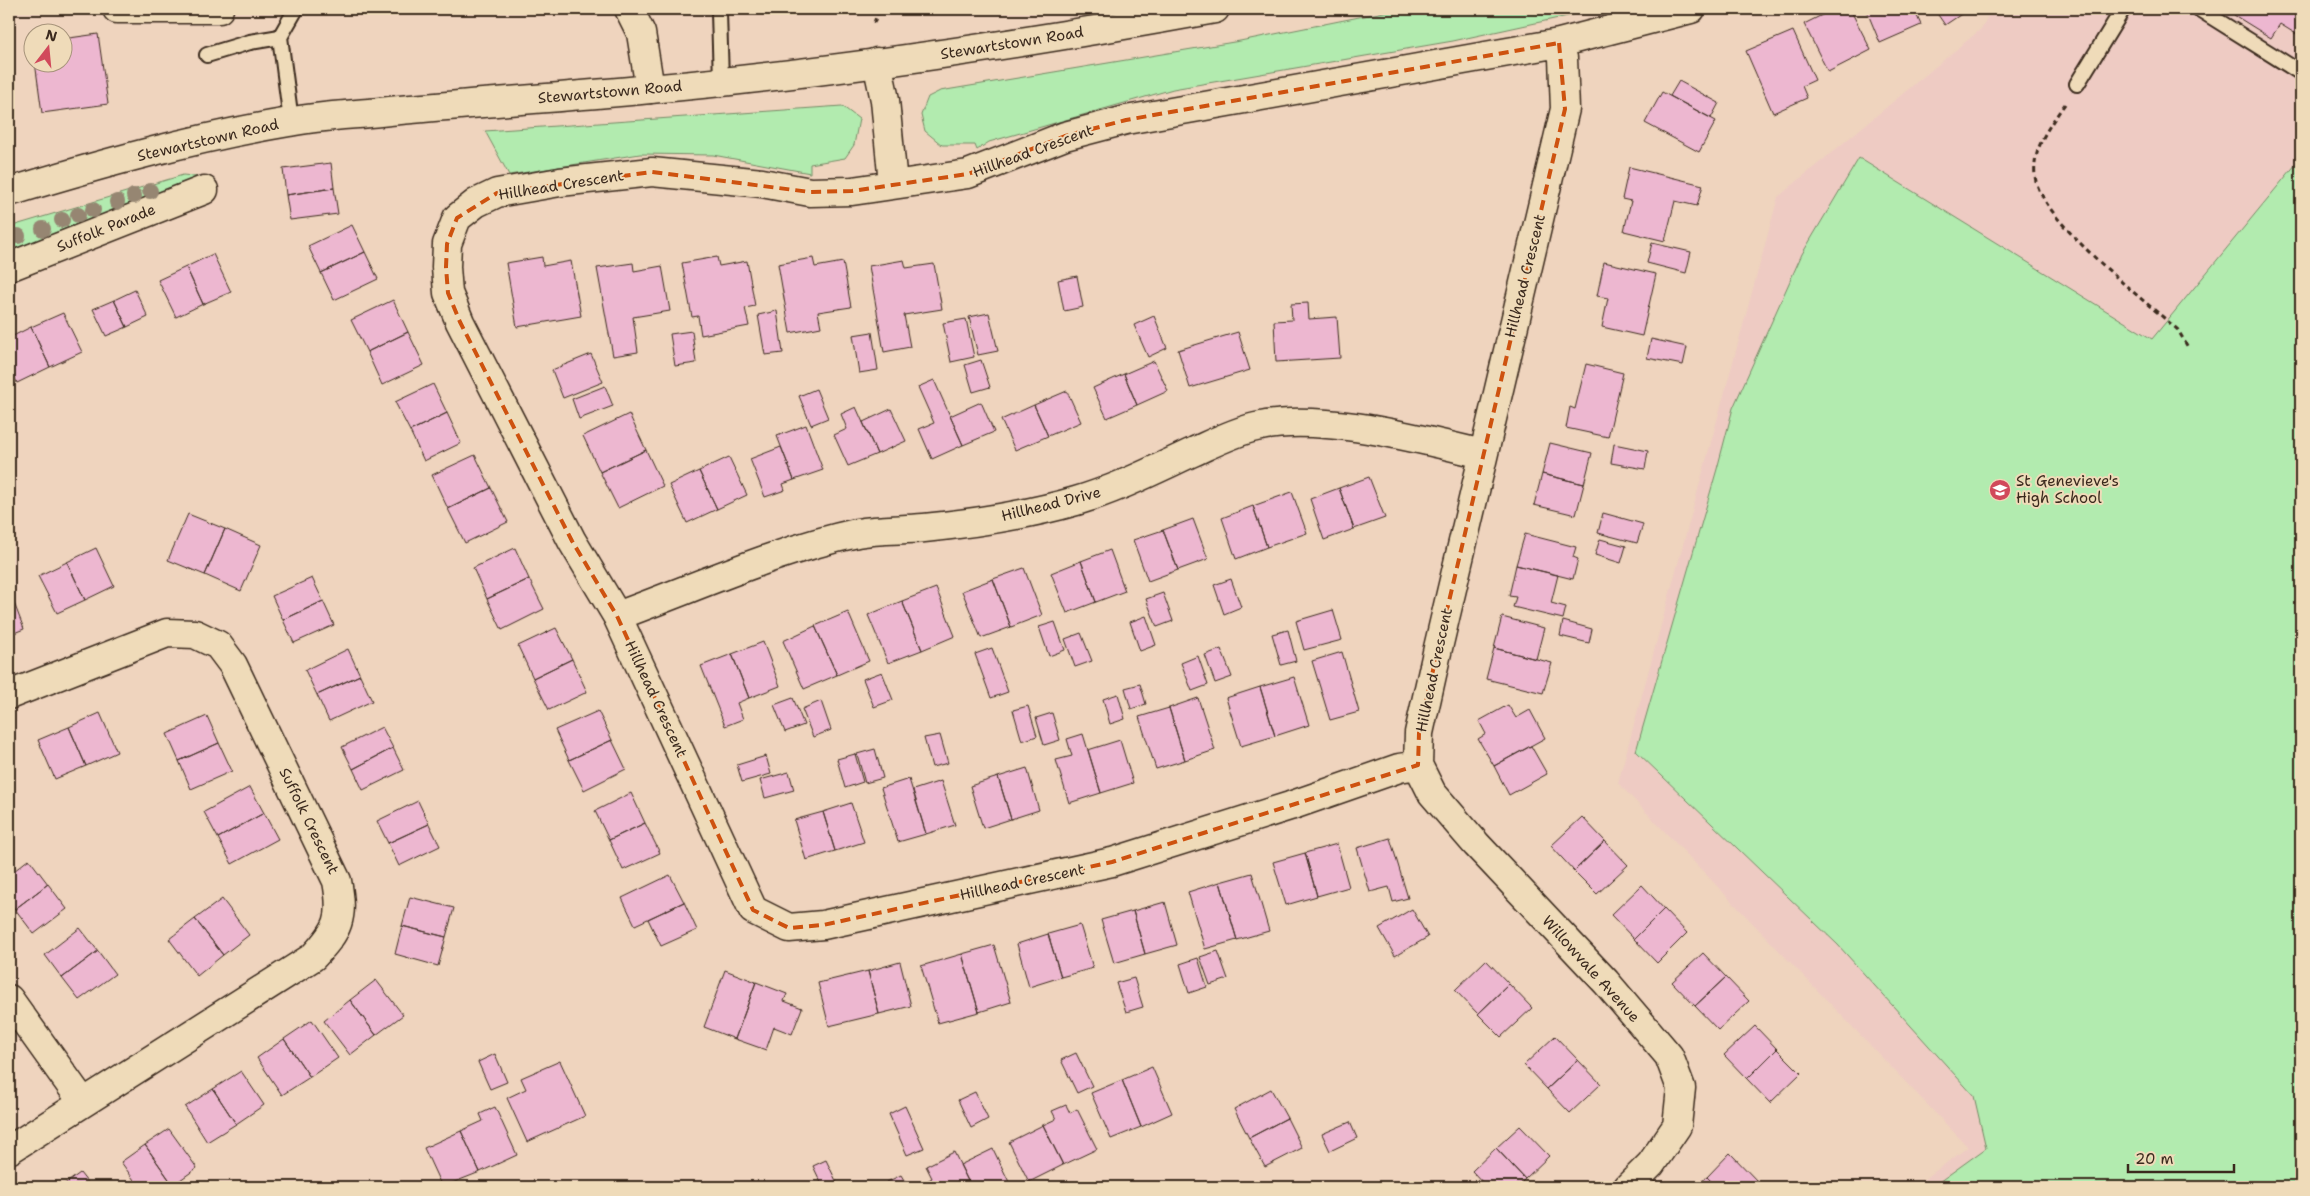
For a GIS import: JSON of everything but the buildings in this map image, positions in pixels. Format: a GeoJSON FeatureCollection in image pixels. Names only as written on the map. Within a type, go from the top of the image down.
{"type":"FeatureCollection","features":[{"type":"Feature","properties":{"kind":"street"},"geometry":{"type":"LineString","coordinates":[[116,9],[219,9]]}},
{"type":"Feature","properties":{"kind":"street"},"geometry":{"type":"LineString","coordinates":[[629,9],[641,33],[650,89]]}},
{"type":"Feature","properties":{"kind":"street","name":"Stewartstown Road"},"geometry":{"type":"LineString","coordinates":[[9,192],[85,168],[291,121],[721,81],[997,47],[1215,9]]}},
{"type":"Feature","properties":{"kind":"street","name":"Hillhead Crescent"},"geometry":{"type":"LineString","coordinates":[[1559,43],[1563,58],[1565,109],[1419,733],[1418,764],[1399,768],[1290,806],[1112,862],[823,925],[789,928],[753,910],[617,616],[572,541],[460,322],[448,293],[446,268],[447,244],[457,218],[476,203],[497,193],[560,182],[652,172],[762,183],[810,192],[852,191],[968,174],[1065,136],[1126,120],[1559,43],[1691,9]]}},
{"type":"Feature","properties":{"kind":"street"},"geometry":{"type":"LineString","coordinates":[[877,62],[885,100],[893,184]]}},
{"type":"Feature","properties":{"kind":"street","name":"Suffolk Parade"},"geometry":{"type":"LineString","coordinates":[[9,267],[204,190]]}},
{"type":"Feature","properties":{"kind":"street","name":"Hillhead Drive"},"geometry":{"type":"LineString","coordinates":[[617,616],[804,547],[859,533],[926,528],[1026,513],[1077,501],[1122,486],[1223,438],[1256,427],[1299,423],[1346,427],[1407,436],[1483,454]]}},
{"type":"Feature","properties":{"kind":"street","name":"Suffolk Crescent"},"geometry":{"type":"LineString","coordinates":[[9,695],[167,633],[195,634],[218,645],[233,664],[337,880],[341,899],[339,921],[330,938],[313,957],[82,1101],[9,1150]]}},
{"type":"Feature","properties":{"kind":"street","name":"Willowvale Avenue"},"geometry":{"type":"LineString","coordinates":[[1418,764],[1432,793],[1438,800],[1606,982],[1669,1056],[1681,1088],[1677,1126],[1651,1164],[1628,1187]]}},
{"type":"Feature","properties":{"kind":"street"},"geometry":{"type":"LineString","coordinates":[[9,1000],[82,1101]]}},
{"type":"Feature","properties":{"kind":"lane"},"geometry":{"type":"LineString","coordinates":[[291,121],[280,37],[296,9]]}},
{"type":"Feature","properties":{"kind":"lane"},"geometry":{"type":"LineString","coordinates":[[720,9],[718,12],[721,81]]}},
{"type":"Feature","properties":{"kind":"lane"},"geometry":{"type":"LineString","coordinates":[[2077,84],[2124,9]]}},
{"type":"Feature","properties":{"kind":"lane"},"geometry":{"type":"LineString","coordinates":[[2199,9],[2301,73]]}},
{"type":"Feature","properties":{"kind":"lane"},"geometry":{"type":"LineString","coordinates":[[207,55],[250,42],[280,37]]}},
{"type":"Feature","properties":{"kind":"path"},"geometry":{"type":"LineString","coordinates":[[874,23],[877,14],[885,9]]}},
{"type":"Feature","properties":{"kind":"path"},"geometry":{"type":"LineString","coordinates":[[2077,84],[2039,143],[2035,176],[2046,204],[2068,232],[2178,330],[2189,349]]}},
{"type":"Feature","properties":{"kind":"highlighted area"},"geometry":{"type":"Polygon","coordinates":[[[1559,43],[1565,109],[1438,648],[1419,733],[1418,765],[1112,862],[823,925],[789,928],[753,910],[617,616],[572,541],[460,322],[448,293],[446,267],[447,244],[457,218],[497,193],[652,172],[810,192],[852,191],[968,174],[1065,136],[1126,120],[1559,43]]]}},
{"type":"Feature","properties":{"kind":"shaded area","name":"St Genevieve's High School"},"geometry":{"type":"Polygon","coordinates":[[[1992,9],[2301,9],[2301,1187],[1914,1187],[1968,1147],[1618,783],[1778,197],[1981,29],[1992,9]]]}},
{"type":"Feature","properties":{"kind":"green space"},"geometry":{"type":"Polygon","coordinates":[[[894,9],[937,9],[896,14],[894,9]]]}},
{"type":"Feature","properties":{"kind":"green space"},"geometry":{"type":"Polygon","coordinates":[[[1399,9],[1600,9],[1453,41],[1173,89],[989,142],[977,150],[975,145],[942,145],[925,131],[921,115],[928,97],[940,91],[1240,41],[1399,9]]]}},
{"type":"Feature","properties":{"kind":"green space"},"geometry":{"type":"Polygon","coordinates":[[[842,106],[859,119],[854,145],[845,158],[810,164],[810,173],[713,155],[640,154],[509,175],[485,131],[842,106]]]}},
{"type":"Feature","properties":{"kind":"green space","name":"St Genevieve's High School"},"geometry":{"type":"Polygon","coordinates":[[[1859,158],[2152,339],[2301,158],[2301,1187],[1932,1187],[1986,1148],[1974,1096],[1838,945],[1636,751],[1733,408],[1802,254],[1859,158]]]}},
{"type":"Feature","properties":{"kind":"green space"},"geometry":{"type":"Polygon","coordinates":[[[183,175],[202,177],[9,251],[9,227],[183,175]]]}},
{"type":"Feature","properties":{"kind":"place","name":"St Genevieve's High School"},"geometry":{"type":"Point","coordinates":[2000,490]}}]}
